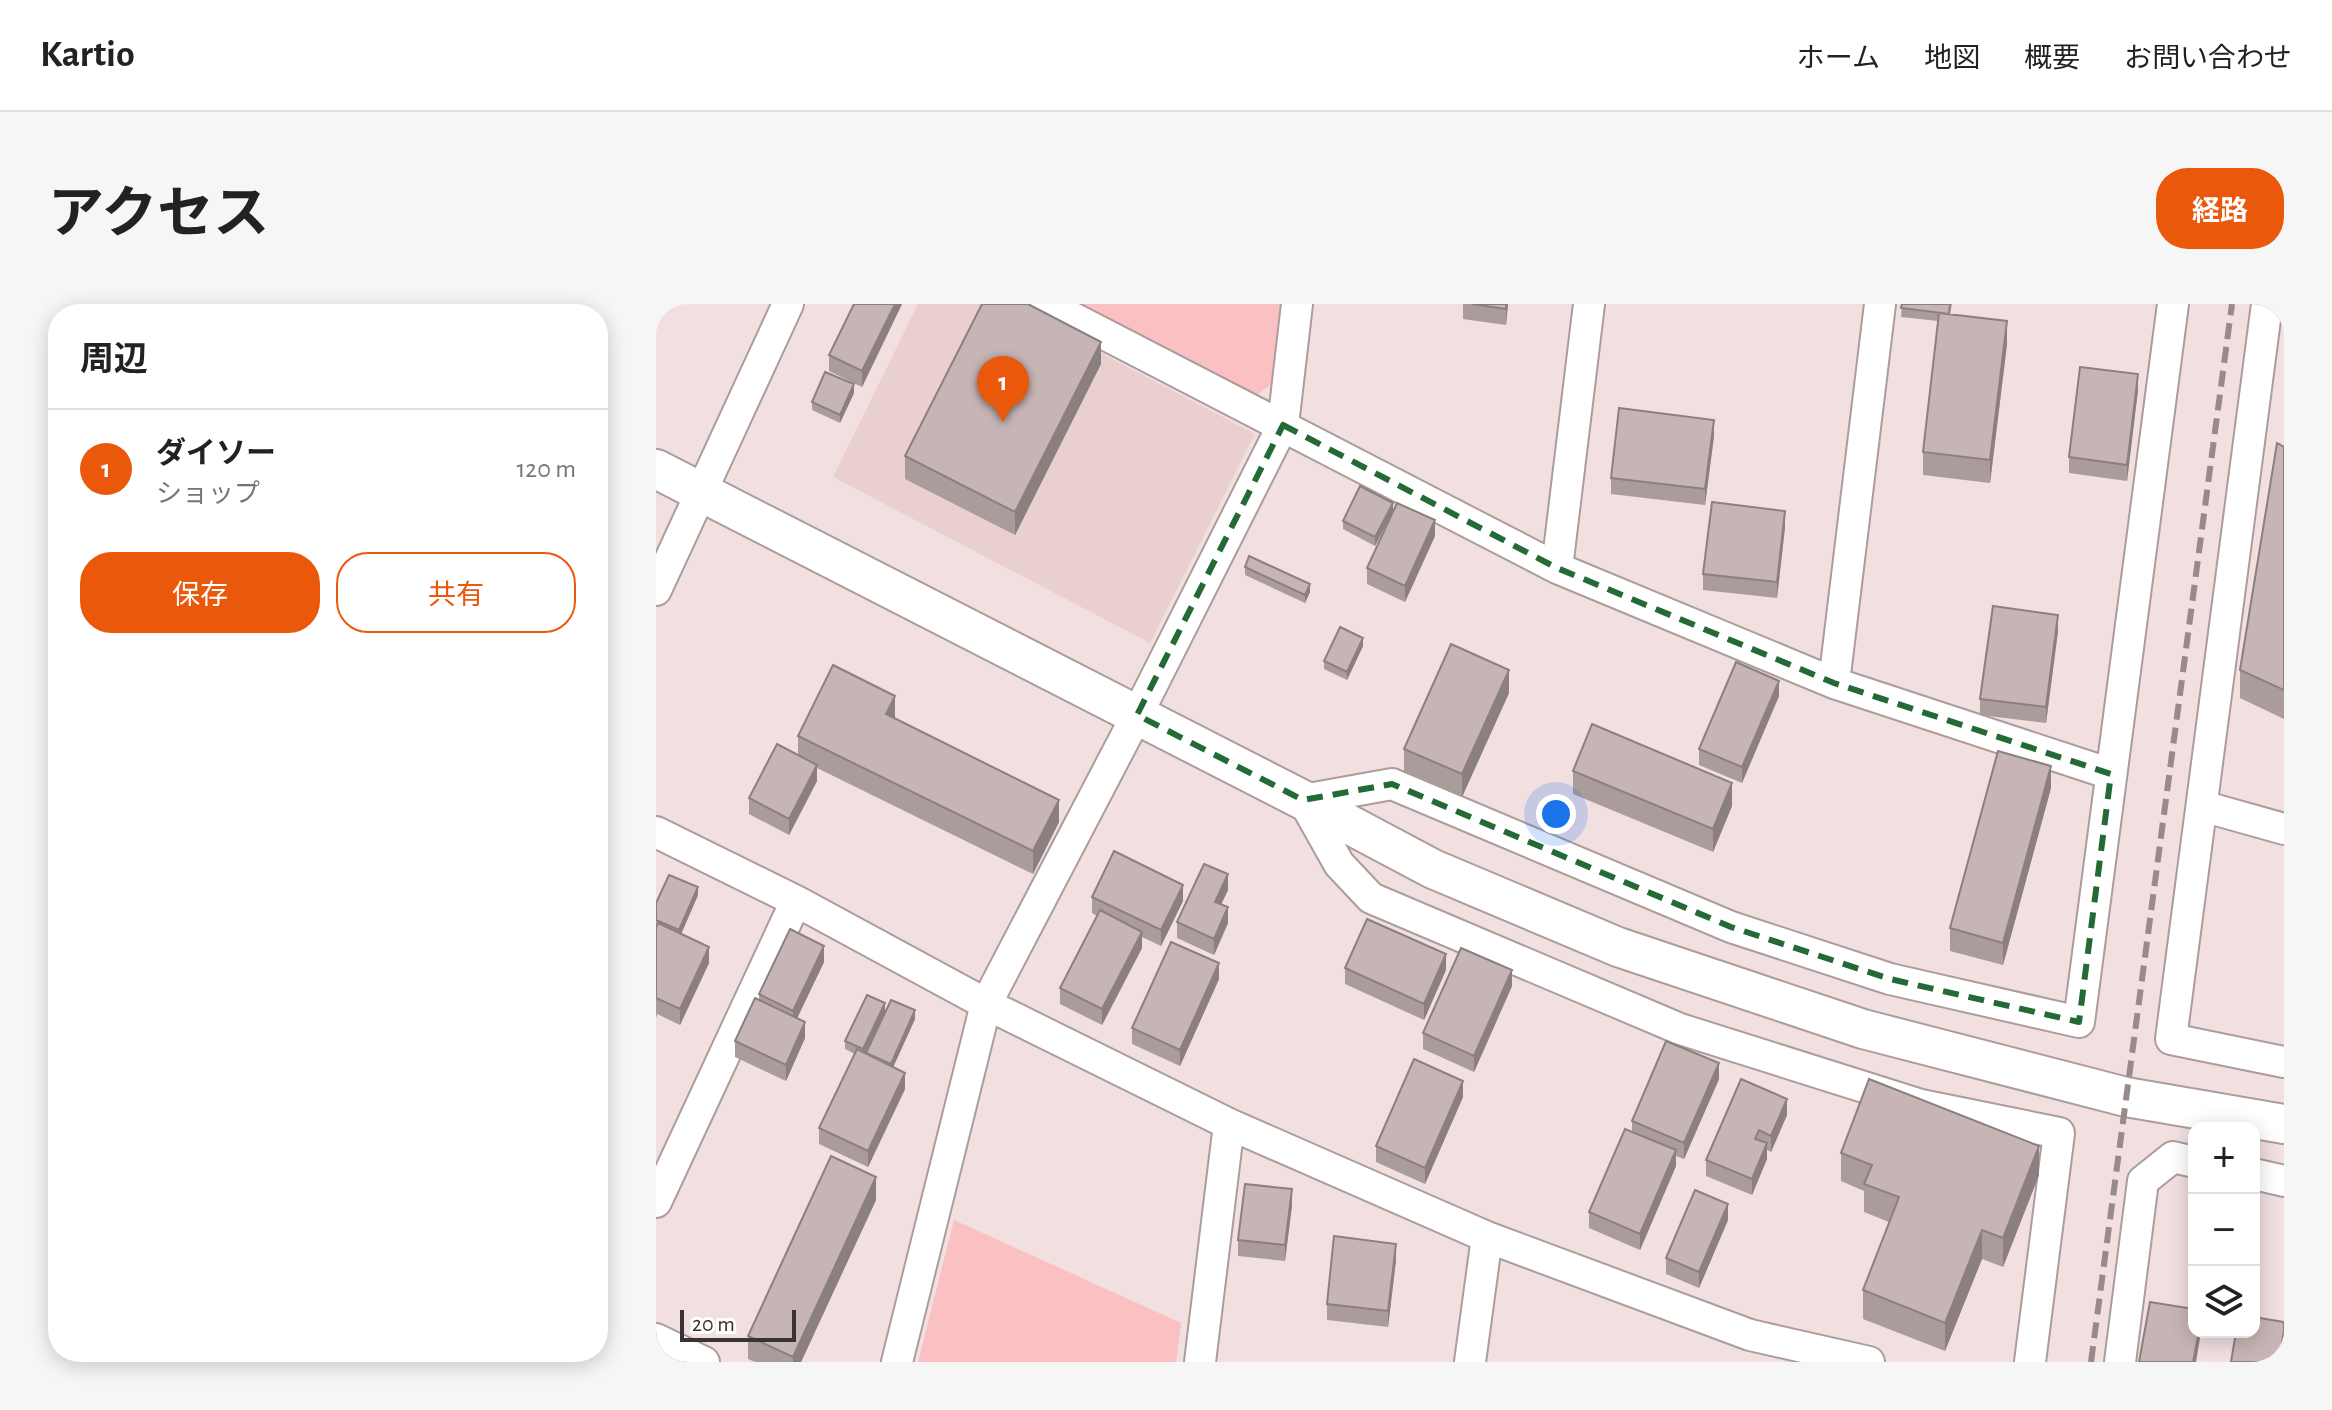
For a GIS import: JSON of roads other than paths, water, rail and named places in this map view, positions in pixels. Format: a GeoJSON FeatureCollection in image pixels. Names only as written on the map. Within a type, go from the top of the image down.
{"type":"FeatureCollection","features":[{"type":"Feature","properties":{"kind":"street"},"geometry":{"type":"LineString","coordinates":[[656,590],[788,304]]}},
{"type":"Feature","properties":{"kind":"street"},"geometry":{"type":"LineString","coordinates":[[1046,304],[1557,568],[1834,683],[2111,774]]}},
{"type":"Feature","properties":{"kind":"street"},"geometry":{"type":"LineString","coordinates":[[897,1362],[986,1004],[1137,715],[1283,425],[1297,304]]}},
{"type":"Feature","properties":{"kind":"street"},"geometry":{"type":"LineString","coordinates":[[1557,568],[1589,304]]}},
{"type":"Feature","properties":{"kind":"street"},"geometry":{"type":"LineString","coordinates":[[1834,683],[1880,304]]}},
{"type":"Feature","properties":{"kind":"street"},"geometry":{"type":"LineString","coordinates":[[1303,800],[1392,784],[1731,927],[1890,979],[2079,1022],[2173,304]]}},
{"type":"Feature","properties":{"kind":"street"},"geometry":{"type":"LineString","coordinates":[[2273,308],[2171,1039],[2284,1062]]}},
{"type":"Feature","properties":{"kind":"street"},"geometry":{"type":"LineString","coordinates":[[656,469],[1433,869],[1618,947],[1863,1029],[2126,1097],[2284,1124]]}},
{"type":"Feature","properties":{"kind":"street"},"geometry":{"type":"LineString","coordinates":[[1303,800],[1339,864],[1371,898],[1680,1029],[1921,1105],[2059,1133],[2030,1362]]}},
{"type":"Feature","properties":{"kind":"street"},"geometry":{"type":"LineString","coordinates":[[2202,806],[2284,829]]}},
{"type":"Feature","properties":{"kind":"street"},"geometry":{"type":"LineString","coordinates":[[656,832],[796,901],[986,1004],[1229,1124],[1487,1237],[1748,1349],[1869,1362]]}},
{"type":"Feature","properties":{"kind":"street"},"geometry":{"type":"LineString","coordinates":[[656,1202],[796,901]]}},
{"type":"Feature","properties":{"kind":"street"},"geometry":{"type":"LineString","coordinates":[[1200,1362],[1229,1124]]}},
{"type":"Feature","properties":{"kind":"street"},"geometry":{"type":"LineString","coordinates":[[2120,1362],[2143,1181],[2173,1157],[2188,1161]]}},
{"type":"Feature","properties":{"kind":"street"},"geometry":{"type":"LineString","coordinates":[[2260,1175],[2284,1181]]}},
{"type":"Feature","properties":{"kind":"street"},"geometry":{"type":"LineString","coordinates":[[1470,1362],[1487,1237]]}},
{"type":"Feature","properties":{"kind":"street"},"geometry":{"type":"LineString","coordinates":[[656,1339],[704,1362]]}},
{"type":"Feature","properties":{"kind":"railway"},"geometry":{"type":"LineString","coordinates":[[2091,1362],[2232,304]]}},
{"type":"Feature","properties":{"kind":"place","name":"ダイソー"},"geometry":{"type":"Point","coordinates":[1003,422]}}]}
